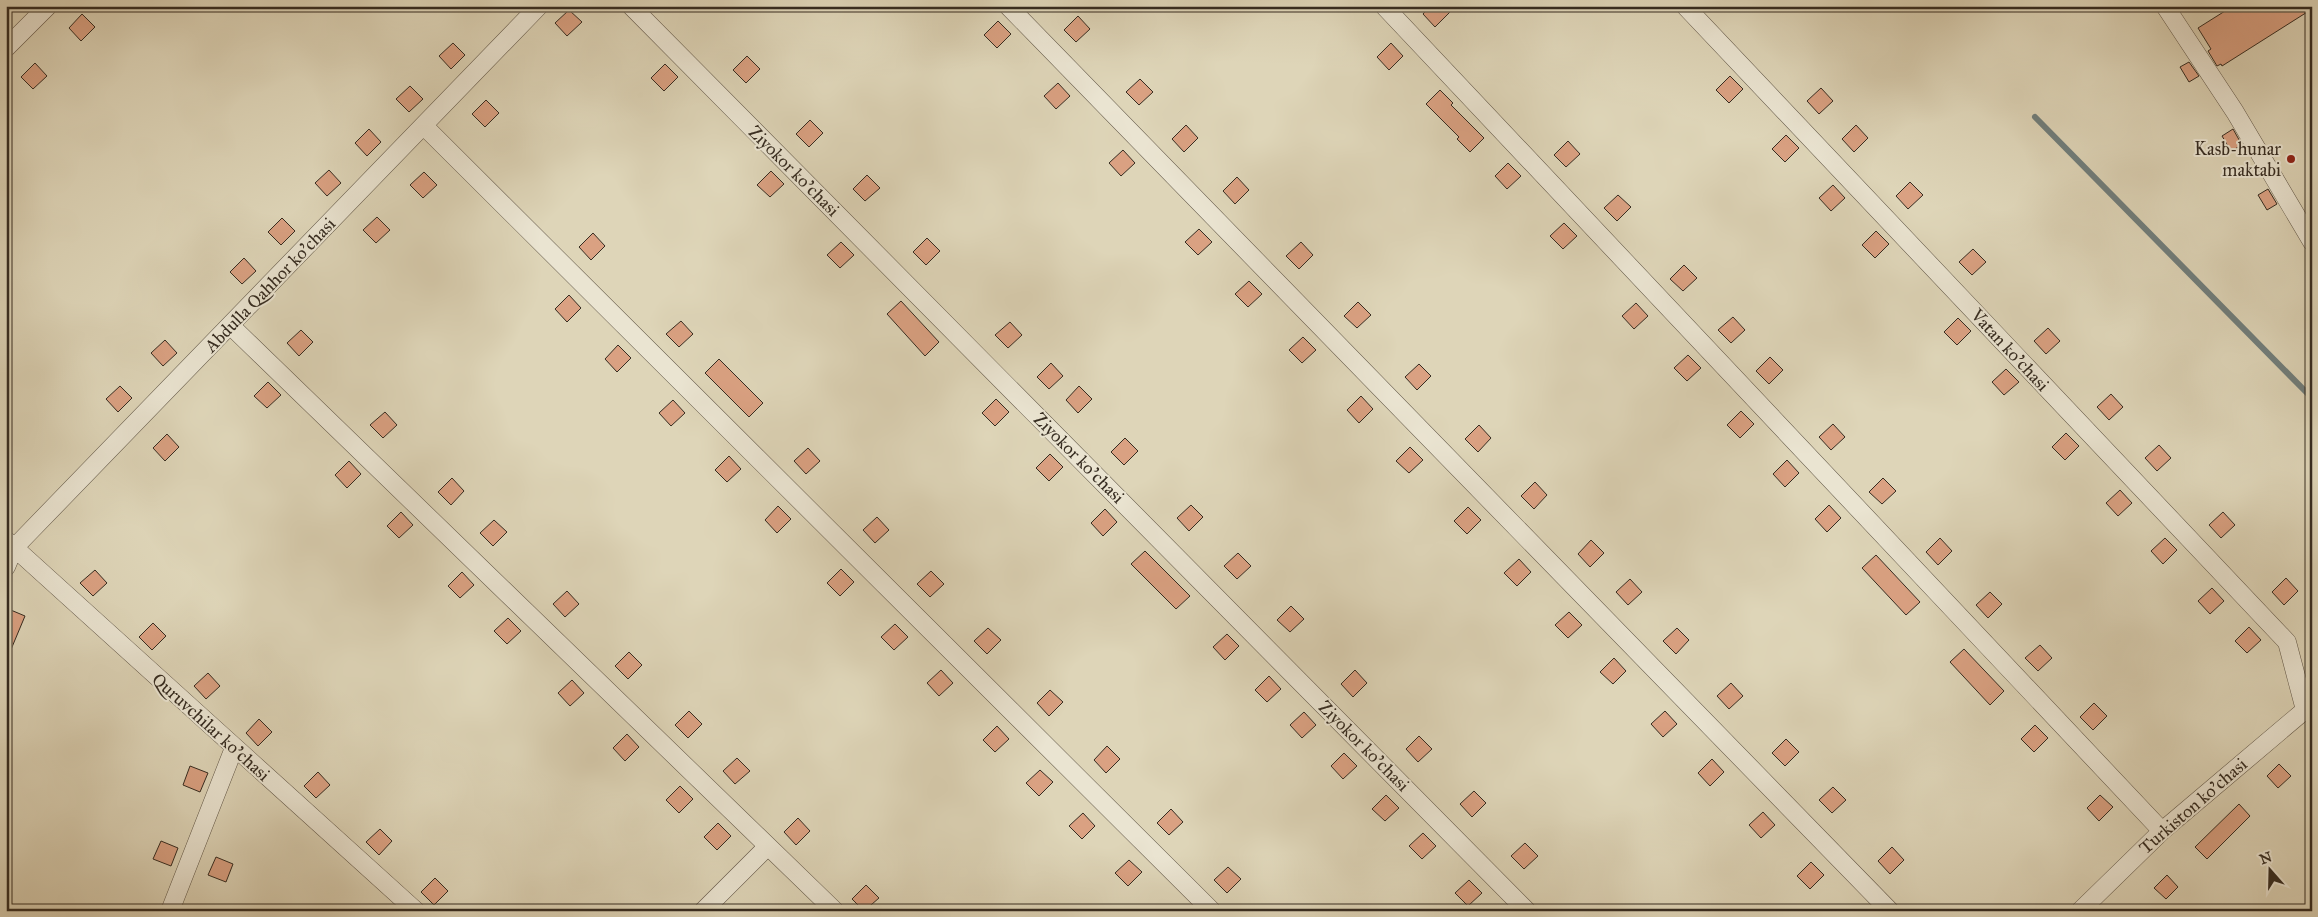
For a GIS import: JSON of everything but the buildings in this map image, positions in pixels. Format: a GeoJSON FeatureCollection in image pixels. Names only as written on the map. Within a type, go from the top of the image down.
{"type":"FeatureCollection","features":[{"type":"Feature","properties":{"kind":"street"},"geometry":{"type":"LineString","coordinates":[[6,48],[48,6]]}},
{"type":"Feature","properties":{"kind":"street","name":"Abdulla Qahhor ko'chasi"},"geometry":{"type":"LineString","coordinates":[[6,567],[10,544],[231,326],[539,6]]}},
{"type":"Feature","properties":{"kind":"street","name":"Ziyokor ko'chasi"},"geometry":{"type":"LineString","coordinates":[[631,6],[1527,911]]}},
{"type":"Feature","properties":{"kind":"street"},"geometry":{"type":"LineString","coordinates":[[1008,6],[1890,911]]}},
{"type":"Feature","properties":{"kind":"street"},"geometry":{"type":"LineString","coordinates":[[1384,6],[2162,831]]}},
{"type":"Feature","properties":{"kind":"street","name":"Vatan ko'chasi"},"geometry":{"type":"LineString","coordinates":[[1685,6],[2287,642],[2308,710]]}},
{"type":"Feature","properties":{"kind":"street"},"geometry":{"type":"LineString","coordinates":[[2165,6],[2235,112],[2312,242]]}},
{"type":"Feature","properties":{"kind":"street"},"geometry":{"type":"LineString","coordinates":[[424,126],[1212,911]]}},
{"type":"Feature","properties":{"kind":"street"},"geometry":{"type":"LineString","coordinates":[[231,326],[835,911]]}},
{"type":"Feature","properties":{"kind":"street","name":"Quruvchilar ko'chasi"},"geometry":{"type":"LineString","coordinates":[[10,544],[416,911]]}},
{"type":"Feature","properties":{"kind":"street","name":"Turkiston ko'chasi"},"geometry":{"type":"LineString","coordinates":[[2080,911],[2162,831],[2308,710]]}},
{"type":"Feature","properties":{"kind":"street"},"geometry":{"type":"LineString","coordinates":[[170,911],[234,748]]}},
{"type":"Feature","properties":{"kind":"street"},"geometry":{"type":"LineString","coordinates":[[703,911],[768,846]]}},
{"type":"Feature","properties":{"kind":"waterway"},"geometry":{"type":"LineString","coordinates":[[2035,117],[2312,398]]}},
{"type":"Feature","properties":{"kind":"place","name":"Kasb-hunar maktabi"},"geometry":{"type":"Point","coordinates":[2291,159]}}]}
